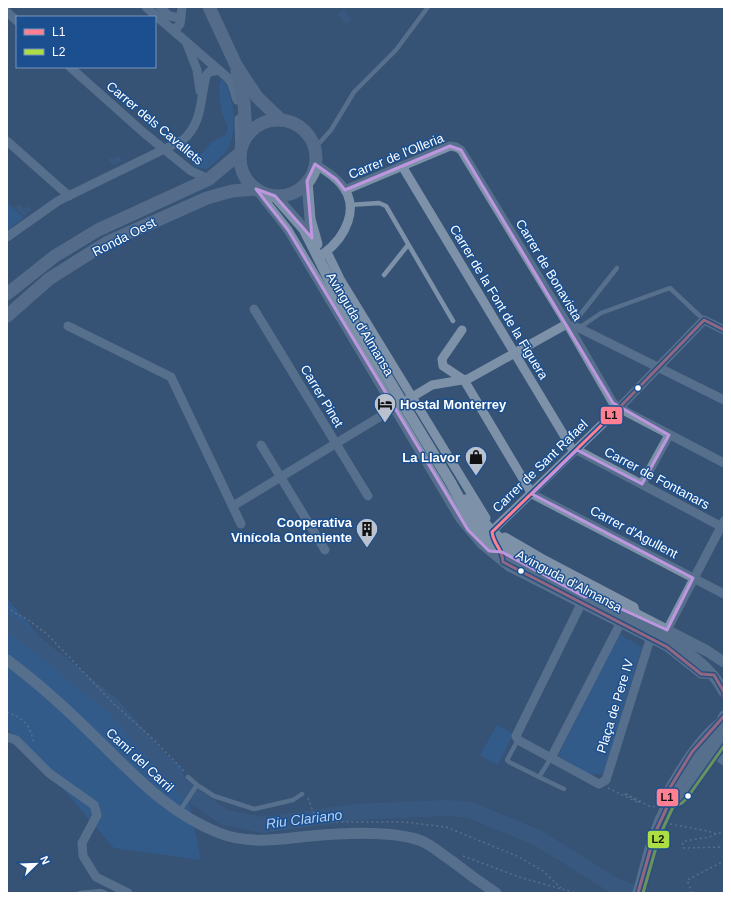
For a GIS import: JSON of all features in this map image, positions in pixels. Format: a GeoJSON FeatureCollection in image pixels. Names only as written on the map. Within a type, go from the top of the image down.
{"type":"FeatureCollection","features":[{"type":"Feature","properties":{"kind":"main road"},"geometry":{"type":"LineString","coordinates":[[209,7],[236,65],[257,97],[281,120]]}},
{"type":"Feature","properties":{"kind":"main road"},"geometry":{"type":"LineString","coordinates":[[236,65],[244,102],[246,136],[240,153],[243,173],[256,189],[274,196],[287,195],[298,190],[308,181],[315,164],[315,148],[311,140],[302,129],[290,122],[281,120],[261,123],[246,136]]}},
{"type":"Feature","properties":{"kind":"main road","name":"Ronda Oest"},"geometry":{"type":"LineString","coordinates":[[7,294],[55,256],[98,230],[209,179],[240,153]]}},
{"type":"Feature","properties":{"kind":"main road","name":"Ronda Oest"},"geometry":{"type":"LineString","coordinates":[[7,316],[49,279],[106,243],[207,198],[232,191],[256,189]]}},
{"type":"Feature","properties":{"kind":"street"},"geometry":{"type":"LineString","coordinates":[[146,7],[228,78],[236,93],[239,118],[240,153]]}},
{"type":"Feature","properties":{"kind":"street"},"geometry":{"type":"LineString","coordinates":[[160,7],[169,16],[181,18]]}},
{"type":"Feature","properties":{"kind":"street"},"geometry":{"type":"LineString","coordinates":[[174,32],[180,24],[182,7]]}},
{"type":"Feature","properties":{"kind":"street"},"geometry":{"type":"LineString","coordinates":[[7,12],[16,20]]}},
{"type":"Feature","properties":{"kind":"street"},"geometry":{"type":"LineString","coordinates":[[185,41],[197,70],[202,104]]}},
{"type":"Feature","properties":{"kind":"street","name":"Carrer dels Cavallets"},"geometry":{"type":"LineString","coordinates":[[71,68],[165,150],[198,176],[209,179]]}},
{"type":"Feature","properties":{"kind":"street"},"geometry":{"type":"LineString","coordinates":[[7,237],[44,210],[69,196],[178,144],[188,135],[198,119],[206,76],[209,72],[219,70]]}},
{"type":"Feature","properties":{"kind":"street"},"geometry":{"type":"LineString","coordinates":[[7,141],[69,196]]}},
{"type":"Feature","properties":{"kind":"street","name":"Carrer de l'Olleria"},"geometry":{"type":"LineString","coordinates":[[345,190],[450,146],[456,147]]}},
{"type":"Feature","properties":{"kind":"street","name":"Carrer de Bonavista"},"geometry":{"type":"LineString","coordinates":[[456,147],[461,150],[573,326],[613,402],[619,408]]}},
{"type":"Feature","properties":{"kind":"street"},"geometry":{"type":"LineString","coordinates":[[315,164],[336,178],[345,190],[349,205],[348,222],[344,232],[336,244],[322,256]]}},
{"type":"Feature","properties":{"kind":"street","name":"Carrer de la Font de la Figuera"},"geometry":{"type":"LineString","coordinates":[[402,166],[514,353],[575,451]]}},
{"type":"Feature","properties":{"kind":"street","name":"Avinguda d'Almansa"},"geometry":{"type":"LineString","coordinates":[[308,181],[310,219],[334,289],[452,485],[472,522],[503,557]]}},
{"type":"Feature","properties":{"kind":"street","name":"Avinguda d'Almansa"},"geometry":{"type":"LineString","coordinates":[[256,189],[288,230],[402,403],[475,501],[494,530]]}},
{"type":"Feature","properties":{"kind":"street","name":"Avinguda d'Almansa"},"geometry":{"type":"LineString","coordinates":[[274,196],[299,222],[322,256]]}},
{"type":"Feature","properties":{"kind":"street","name":"Carrer Pinet"},"geometry":{"type":"LineString","coordinates":[[254,309],[368,496]]}},
{"type":"Feature","properties":{"kind":"street"},"geometry":{"type":"LineString","coordinates":[[704,320],[724,330]]}},
{"type":"Feature","properties":{"kind":"street","name":"Carrer de Sant Rafael"},"geometry":{"type":"LineString","coordinates":[[494,530],[619,408],[704,320]]}},
{"type":"Feature","properties":{"kind":"street"},"geometry":{"type":"LineString","coordinates":[[68,326],[171,377],[241,524]]}},
{"type":"Feature","properties":{"kind":"street"},"geometry":{"type":"LineString","coordinates":[[233,506],[402,403],[438,383],[464,380],[558,328],[573,326],[724,400]]}},
{"type":"Feature","properties":{"kind":"street"},"geometry":{"type":"LineString","coordinates":[[462,330],[442,362],[445,369],[464,380],[532,494]]}},
{"type":"Feature","properties":{"kind":"street","name":"Avinguda d'Almansa"},"geometry":{"type":"LineString","coordinates":[[402,403],[441,488],[468,530],[489,551],[513,560],[620,624],[684,650],[714,675],[724,692]]}},
{"type":"Feature","properties":{"kind":"street"},"geometry":{"type":"LineString","coordinates":[[619,408],[724,463]]}},
{"type":"Feature","properties":{"kind":"street"},"geometry":{"type":"LineString","coordinates":[[642,484],[669,435]]}},
{"type":"Feature","properties":{"kind":"street"},"geometry":{"type":"LineString","coordinates":[[260,446],[325,550]]}},
{"type":"Feature","properties":{"kind":"street","name":"Carrer de Fontanars"},"geometry":{"type":"LineString","coordinates":[[575,451],[723,525]]}},
{"type":"Feature","properties":{"kind":"street"},"geometry":{"type":"LineString","coordinates":[[441,488],[452,485]]}},
{"type":"Feature","properties":{"kind":"street","name":"Avinguda d'Almansa"},"geometry":{"type":"LineString","coordinates":[[452,485],[517,553],[667,630],[724,662]]}},
{"type":"Feature","properties":{"kind":"street","name":"Carrer d'Agullent"},"geometry":{"type":"LineString","coordinates":[[532,494],[724,594]]}},
{"type":"Feature","properties":{"kind":"street"},"geometry":{"type":"LineString","coordinates":[[667,630],[693,578],[723,525]]}},
{"type":"Feature","properties":{"kind":"street"},"geometry":{"type":"LineString","coordinates":[[494,530],[492,540],[503,557]]}},
{"type":"Feature","properties":{"kind":"street"},"geometry":{"type":"LineString","coordinates":[[599,784],[550,758],[517,738],[583,601],[591,595],[621,611],[633,613]]}},
{"type":"Feature","properties":{"kind":"street","name":"Avinguda d'Almansa"},"geometry":{"type":"LineString","coordinates":[[583,601],[651,636],[678,654],[701,674],[714,675]]}},
{"type":"Feature","properties":{"kind":"street","name":"Plaça de Pere IV"},"geometry":{"type":"LineString","coordinates":[[550,758],[620,624]]}},
{"type":"Feature","properties":{"kind":"street","name":"Plaça de Pere IV"},"geometry":{"type":"LineString","coordinates":[[599,784],[606,780],[651,636]]}},
{"type":"Feature","properties":{"kind":"street","name":"Camí del Carril"},"geometry":{"type":"LineString","coordinates":[[7,660],[25,673],[99,740],[152,793],[179,812],[208,828],[239,839],[271,841],[334,834],[390,835],[408,837],[424,842],[496,893]]}},
{"type":"Feature","properties":{"kind":"street"},"geometry":{"type":"LineString","coordinates":[[724,692],[724,698]]}},
{"type":"Feature","properties":{"kind":"street"},"geometry":{"type":"LineString","coordinates":[[666,807],[683,795],[713,752],[720,737],[723,722]]}},
{"type":"Feature","properties":{"kind":"street"},"geometry":{"type":"LineString","coordinates":[[666,807],[666,794],[675,778],[711,728],[723,722]]}},
{"type":"Feature","properties":{"kind":"street"},"geometry":{"type":"LineString","coordinates":[[7,737],[21,744],[50,773],[94,804],[97,815],[82,843],[83,856],[96,877],[128,893]]}},
{"type":"Feature","properties":{"kind":"street"},"geometry":{"type":"LineString","coordinates":[[638,893],[655,833],[666,807],[676,789],[720,737]]}},
{"type":"Feature","properties":{"kind":"street"},"geometry":{"type":"LineString","coordinates":[[713,752],[724,761]]}},
{"type":"Feature","properties":{"kind":"lane"},"geometry":{"type":"LineString","coordinates":[[315,148],[331,130],[354,92],[396,50],[428,7]]}},
{"type":"Feature","properties":{"kind":"lane"},"geometry":{"type":"LineString","coordinates":[[349,205],[382,203],[386,206],[453,321]]}},
{"type":"Feature","properties":{"kind":"lane"},"geometry":{"type":"LineString","coordinates":[[384,275],[408,245]]}},
{"type":"Feature","properties":{"kind":"lane"},"geometry":{"type":"LineString","coordinates":[[573,326],[617,268]]}},
{"type":"Feature","properties":{"kind":"lane"},"geometry":{"type":"LineString","coordinates":[[573,326],[601,313],[670,288],[704,320]]}},
{"type":"Feature","properties":{"kind":"lane"},"geometry":{"type":"LineString","coordinates":[[517,738],[507,760],[564,789]]}},
{"type":"Feature","properties":{"kind":"lane"},"geometry":{"type":"LineString","coordinates":[[539,777],[550,758]]}},
{"type":"Feature","properties":{"kind":"lane"},"geometry":{"type":"LineString","coordinates":[[188,777],[196,787],[214,796],[254,809],[293,800],[302,794]]}},
{"type":"Feature","properties":{"kind":"lane"},"geometry":{"type":"LineString","coordinates":[[179,812],[196,787]]}},
{"type":"Feature","properties":{"kind":"lane"},"geometry":{"type":"LineString","coordinates":[[80,893],[101,891],[106,893]]}},
{"type":"Feature","properties":{"kind":"path"},"geometry":{"type":"LineString","coordinates":[[7,607],[27,619],[46,634],[124,714],[135,722],[165,751],[188,777]]}},
{"type":"Feature","properties":{"kind":"path"},"geometry":{"type":"LineString","coordinates":[[7,712],[20,717],[31,730],[36,749]]}},
{"type":"Feature","properties":{"kind":"path"},"geometry":{"type":"LineString","coordinates":[[599,784],[639,804],[639,802],[624,794],[625,793],[649,806],[666,807]]}},
{"type":"Feature","properties":{"kind":"path"},"geometry":{"type":"LineString","coordinates":[[302,794],[309,798],[316,822],[404,822],[446,827],[518,856],[543,871],[561,888]]}},
{"type":"Feature","properties":{"kind":"path"},"geometry":{"type":"LineString","coordinates":[[668,824],[708,831],[716,834]]}},
{"type":"Feature","properties":{"kind":"path"},"geometry":{"type":"LineString","coordinates":[[724,832],[710,837],[692,838],[683,842],[682,846],[684,848],[724,847]]}},
{"type":"Feature","properties":{"kind":"path"},"geometry":{"type":"LineString","coordinates":[[450,860],[457,856],[465,856],[522,878],[576,893]]}},
{"type":"Feature","properties":{"kind":"path"},"geometry":{"type":"LineString","coordinates":[[692,893],[687,880],[724,861]]}},
{"type":"Feature","properties":{"kind":"highlighted area"},"geometry":{"type":"Polygon","coordinates":[[[450,146],[461,150],[613,403],[669,435],[642,484],[577,450],[532,494],[693,578],[667,630],[591,595],[585,597],[502,552],[489,551],[468,530],[288,230],[256,189],[275,196],[312,238],[307,181],[315,164],[336,179],[345,190],[450,146]]]}},
{"type":"Feature","properties":{"kind":"shaded area"},"geometry":{"type":"Polygon","coordinates":[[[343,9],[352,19],[347,24],[338,15],[343,9]]]}},
{"type":"Feature","properties":{"kind":"shaded area"},"geometry":{"type":"Polygon","coordinates":[[[223,80],[230,95],[234,113],[232,139],[229,147],[219,159],[207,169],[196,167],[192,164],[213,142],[224,136],[228,129],[222,111],[219,94],[220,81],[223,80]]]}},
{"type":"Feature","properties":{"kind":"shaded area"},"geometry":{"type":"Polygon","coordinates":[[[116,82],[118,84],[117,86],[122,91],[119,95],[111,88],[116,82]]]}},
{"type":"Feature","properties":{"kind":"shaded area"},"geometry":{"type":"Polygon","coordinates":[[[119,156],[122,161],[114,165],[108,160],[110,158],[112,159],[119,156]]]}},
{"type":"Feature","properties":{"kind":"shaded area"},"geometry":{"type":"Polygon","coordinates":[[[7,202],[24,218],[7,230],[7,202]]]}},
{"type":"Feature","properties":{"kind":"shaded area"},"geometry":{"type":"Polygon","coordinates":[[[19,204],[23,209],[28,206],[31,210],[24,216],[15,208],[19,204]]]}},
{"type":"Feature","properties":{"kind":"shaded area"},"geometry":{"type":"Polygon","coordinates":[[[7,598],[53,653],[182,769],[201,860],[114,848],[24,743],[7,729],[7,598]]]}},
{"type":"Feature","properties":{"kind":"shaded area"},"geometry":{"type":"Polygon","coordinates":[[[619,634],[642,647],[605,769],[602,774],[590,774],[558,756],[619,634]]]}},
{"type":"Feature","properties":{"kind":"shaded area"},"geometry":{"type":"Polygon","coordinates":[[[497,725],[513,734],[498,765],[480,755],[497,725]]]}},
{"type":"Feature","properties":{"kind":"waterway","name":"Riu Clariano"},"geometry":{"type":"LineString","coordinates":[[7,621],[112,705],[186,790],[224,817],[263,825],[357,812],[446,808],[470,810],[538,838],[615,886],[633,893]]}},
{"type":"Feature","properties":{"kind":"transit line","name":"L1"},"geometry":{"type":"LineString","coordinates":[[724,330],[704,320],[619,408],[492,532],[494,540],[501,553],[503,562],[667,647],[701,674],[714,675],[724,692],[724,698]]}},
{"type":"Feature","properties":{"kind":"transit line","name":"L1"},"geometry":{"type":"LineString","coordinates":[[638,893],[655,833],[669,803],[666,794],[692,752],[724,716]]}},
{"type":"Feature","properties":{"kind":"transit line","name":"L2"},"geometry":{"type":"LineString","coordinates":[[643,893],[659,837],[673,807],[682,803],[687,798],[724,746]]}},
{"type":"Feature","properties":{"kind":"place","name":"Hostal Monterrey"},"geometry":{"type":"Point","coordinates":[385,424]}},
{"type":"Feature","properties":{"kind":"place","name":"La Llavor"},"geometry":{"type":"Point","coordinates":[476,476]}},
{"type":"Feature","properties":{"kind":"place","name":"Cooperativa Vinícola Onteniente"},"geometry":{"type":"Point","coordinates":[367,548]}}]}
